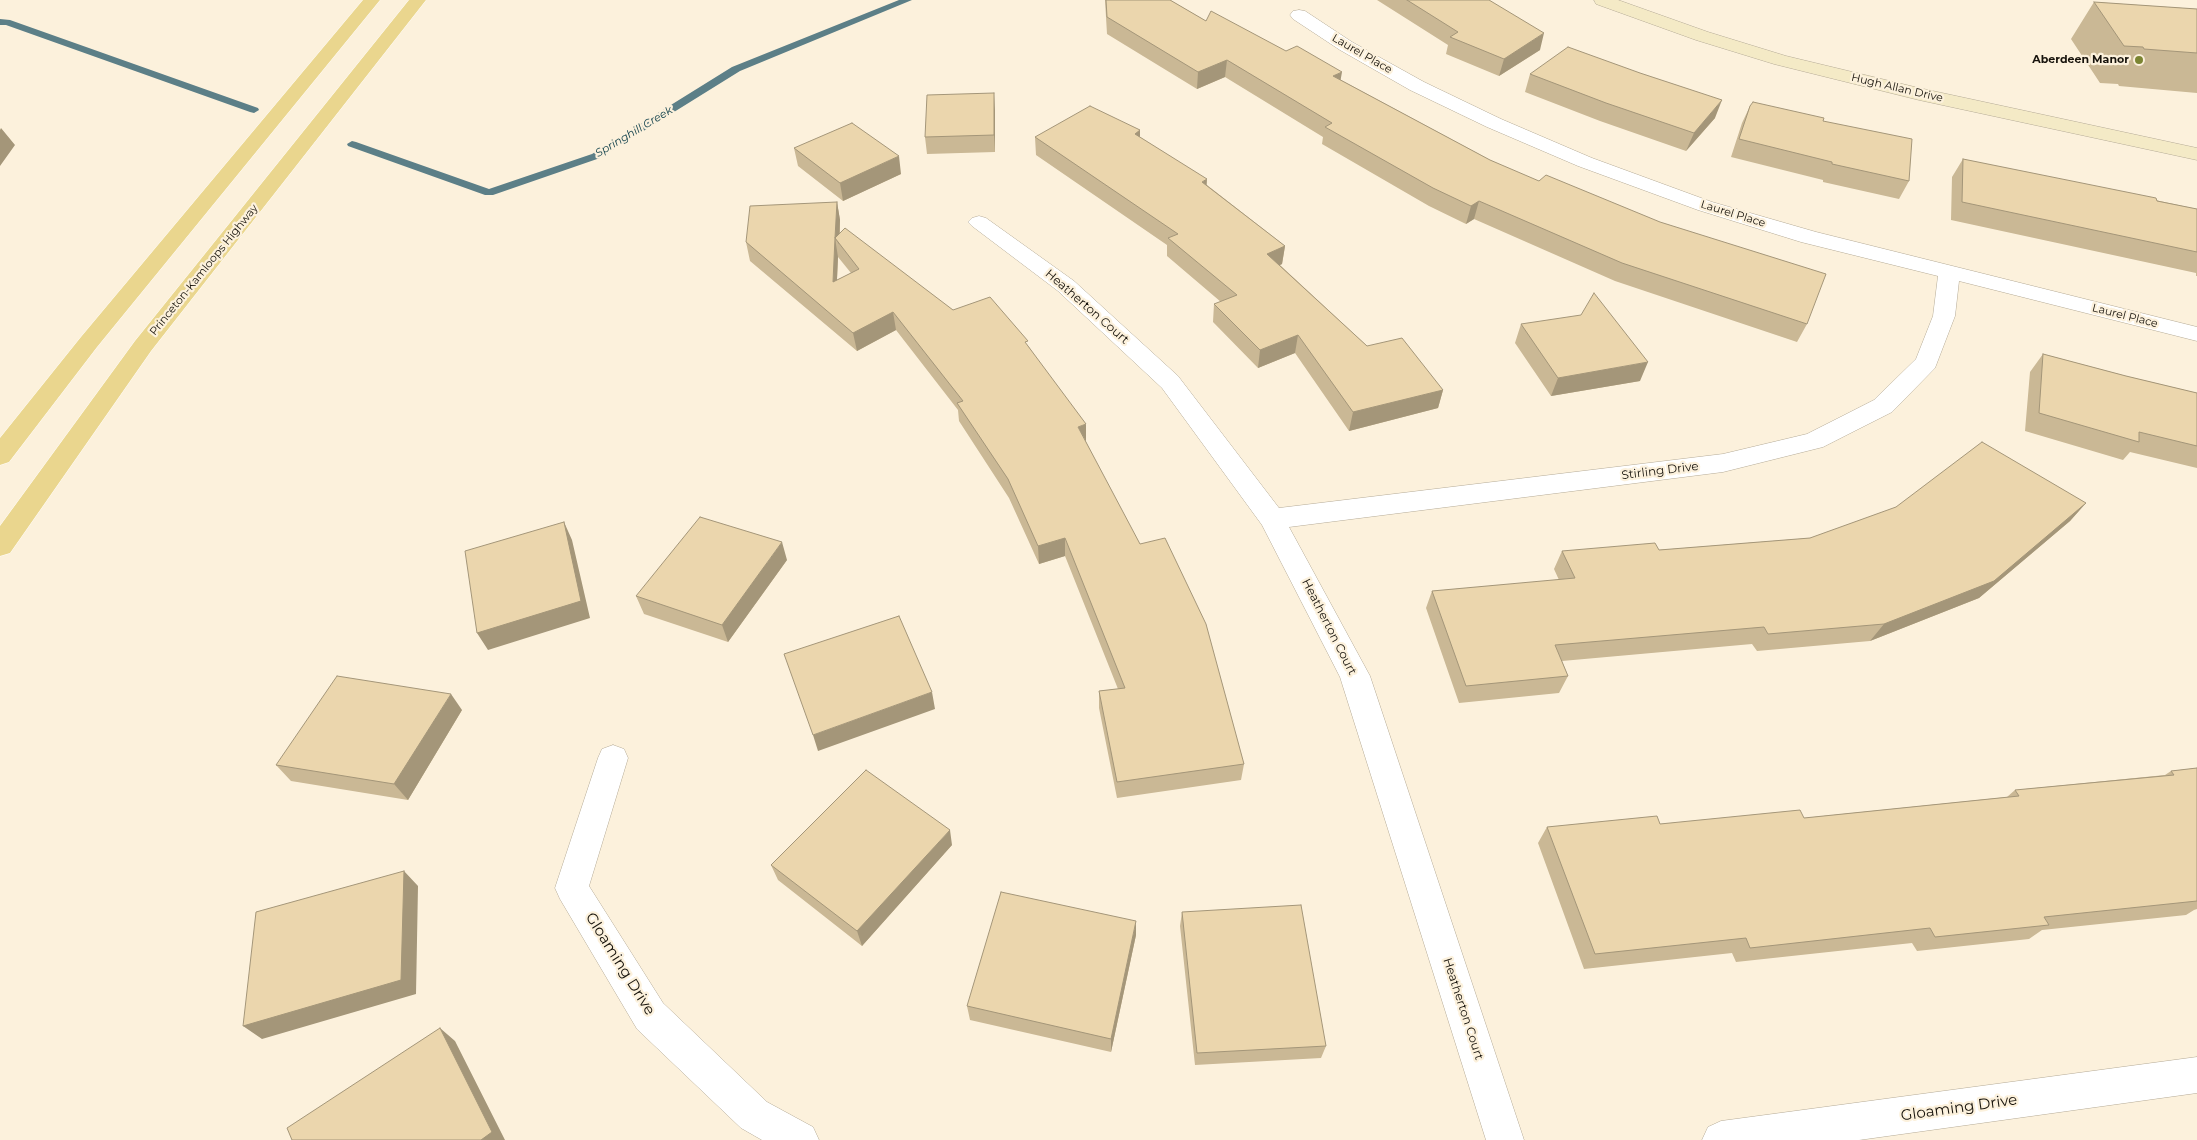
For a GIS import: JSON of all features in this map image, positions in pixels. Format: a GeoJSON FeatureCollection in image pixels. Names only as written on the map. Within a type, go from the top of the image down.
{"type":"FeatureCollection","features":[{"type":"Feature","properties":{"kind":"main road"},"geometry":{"type":"LineString","coordinates":[[0,456],[89,342],[372,0]]}},
{"type":"Feature","properties":{"kind":"main road","name":"Princeton-Kamloops Highway"},"geometry":{"type":"LineString","coordinates":[[0,546],[143,346],[418,0]]}},
{"type":"Feature","properties":{"kind":"main road","name":"Hugh Allan Drive"},"geometry":{"type":"LineString","coordinates":[[1602,0],[1702,36],[1790,62],[1875,84],[2197,154]]}},
{"type":"Feature","properties":{"kind":"street","name":"Laurel Place"},"geometry":{"type":"LineString","coordinates":[[1299,15],[1346,46],[1417,86],[1494,123],[1585,162],[1705,206],[1809,237],[2197,334]]}},
{"type":"Feature","properties":{"kind":"street","name":"Heatherton Court"},"geometry":{"type":"LineString","coordinates":[[979,222],[1066,286],[1170,382],[1272,519],[1355,676],[1505,1140]]}},
{"type":"Feature","properties":{"kind":"street","name":"Stirling Drive"},"geometry":{"type":"LineString","coordinates":[[1272,519],[1723,463],[1814,441],[1882,406],[1927,362],[1944,316],[1949,272]]}},
{"type":"Feature","properties":{"kind":"street","name":"Gloaming Drive"},"geometry":{"type":"LineString","coordinates":[[613,758],[572,888],[650,1016],[754,1115],[800,1140]]}},
{"type":"Feature","properties":{"kind":"street","name":"Gloaming Drive"},"geometry":{"type":"LineString","coordinates":[[1721,1140],[2197,1076]]}},
{"type":"Feature","properties":{"kind":"building"},"geometry":{"type":"Polygon","coordinates":[[[1106,0],[1170,0],[1206,21],[1211,11],[1286,51],[1297,46],[1342,72],[1333,76],[1490,160],[1539,181],[1546,175],[1660,222],[1826,274],[1807,324],[1622,263],[1479,201],[1471,206],[1433,188],[1325,127],[1332,123],[1227,60],[1198,72],[1107,17],[1106,0]]]}},
{"type":"Feature","properties":{"kind":"building"},"geometry":{"type":"Polygon","coordinates":[[[1407,0],[1489,0],[1544,33],[1504,59],[1450,37],[1458,32],[1407,0]]]}},
{"type":"Feature","properties":{"kind":"building"},"geometry":{"type":"Polygon","coordinates":[[[2094,2],[2197,9],[2197,53],[2124,46],[2094,2]]]}},
{"type":"Feature","properties":{"kind":"building"},"geometry":{"type":"Polygon","coordinates":[[[1568,47],[1722,100],[1694,133],[1606,103],[1530,74],[1568,47]]]}},
{"type":"Feature","properties":{"kind":"building"},"geometry":{"type":"Polygon","coordinates":[[[994,93],[994,135],[925,137],[927,95],[994,93]]]}},
{"type":"Feature","properties":{"kind":"building"},"geometry":{"type":"Polygon","coordinates":[[[1753,102],[1824,118],[1823,121],[1912,139],[1909,181],[1832,164],[1832,162],[1739,139],[1753,102]]]}},
{"type":"Feature","properties":{"kind":"building"},"geometry":{"type":"Polygon","coordinates":[[[1090,106],[1140,130],[1135,134],[1207,179],[1202,182],[1285,246],[1267,254],[1367,346],[1402,338],[1443,390],[1353,412],[1298,335],[1260,350],[1214,304],[1237,295],[1168,238],[1178,234],[1035,137],[1090,106]]]}},
{"type":"Feature","properties":{"kind":"building"},"geometry":{"type":"Polygon","coordinates":[[[852,123],[899,156],[840,183],[794,148],[852,123]]]}},
{"type":"Feature","properties":{"kind":"building"},"geometry":{"type":"Polygon","coordinates":[[[1963,159],[2156,198],[2157,201],[2197,209],[2197,252],[1962,202],[1963,159]]]}},
{"type":"Feature","properties":{"kind":"building"},"geometry":{"type":"Polygon","coordinates":[[[837,202],[835,238],[845,228],[953,310],[990,297],[1028,341],[1025,342],[1086,424],[1078,427],[1140,544],[1165,538],[1206,624],[1244,764],[1117,782],[1099,691],[1125,688],[1065,538],[1038,546],[1008,479],[957,403],[963,401],[893,312],[853,333],[746,242],[750,206],[837,202]],[[835,238],[833,282],[859,269],[835,238]]]}},
{"type":"Feature","properties":{"kind":"building"},"geometry":{"type":"Polygon","coordinates":[[[1594,293],[1648,362],[1558,378],[1521,324],[1581,315],[1594,293]]]}},
{"type":"Feature","properties":{"kind":"building"},"geometry":{"type":"Polygon","coordinates":[[[2043,354],[2197,393],[2197,446],[2139,432],[2139,442],[2039,413],[2043,354]]]}},
{"type":"Feature","properties":{"kind":"building"},"geometry":{"type":"Polygon","coordinates":[[[1982,442],[2086,503],[1994,581],[1884,624],[1768,634],[1764,627],[1555,645],[1568,676],[1466,686],[1432,591],[1575,578],[1562,551],[1655,543],[1659,550],[1810,538],[1896,507],[1982,442]]]}},
{"type":"Feature","properties":{"kind":"building"},"geometry":{"type":"Polygon","coordinates":[[[700,517],[782,542],[722,625],[636,596],[700,517]]]}},
{"type":"Feature","properties":{"kind":"building"},"geometry":{"type":"Polygon","coordinates":[[[564,522],[581,601],[477,633],[465,551],[564,522]]]}},
{"type":"Feature","properties":{"kind":"building"},"geometry":{"type":"Polygon","coordinates":[[[899,616],[932,692],[813,735],[784,654],[899,616]]]}},
{"type":"Feature","properties":{"kind":"building"},"geometry":{"type":"Polygon","coordinates":[[[337,676],[451,694],[394,784],[276,765],[337,676]]]}},
{"type":"Feature","properties":{"kind":"building"},"geometry":{"type":"Polygon","coordinates":[[[2197,768],[2197,901],[2044,917],[2049,925],[1935,937],[1930,928],[1750,948],[1746,938],[1595,954],[1547,827],[1657,816],[1660,824],[1800,810],[1804,818],[2019,796],[2015,790],[2174,775],[2171,771],[2197,768]]]}},
{"type":"Feature","properties":{"kind":"building"},"geometry":{"type":"Polygon","coordinates":[[[866,770],[950,830],[857,931],[771,865],[866,770]]]}},
{"type":"Feature","properties":{"kind":"building"},"geometry":{"type":"Polygon","coordinates":[[[404,871],[401,980],[243,1026],[256,912],[404,871]]]}},
{"type":"Feature","properties":{"kind":"building"},"geometry":{"type":"Polygon","coordinates":[[[1001,892],[1136,921],[1111,1039],[967,1006],[1001,892]]]}},
{"type":"Feature","properties":{"kind":"building"},"geometry":{"type":"Polygon","coordinates":[[[1301,905],[1326,1046],[1197,1053],[1182,912],[1301,905]]]}},
{"type":"Feature","properties":{"kind":"building"},"geometry":{"type":"Polygon","coordinates":[[[440,1028],[492,1132],[481,1140],[292,1140],[287,1128],[440,1028]]]}},
{"type":"Feature","properties":{"kind":"waterway","name":"Springhill Creek"},"geometry":{"type":"LineString","coordinates":[[352,144],[489,193],[596,156],[736,69],[907,0]]}},
{"type":"Feature","properties":{"kind":"waterway"},"geometry":{"type":"LineString","coordinates":[[0,22],[7,22],[254,110]]}},
{"type":"Feature","properties":{"kind":"place","name":"Aberdeen Manor"},"geometry":{"type":"Point","coordinates":[2139,60]}}]}
